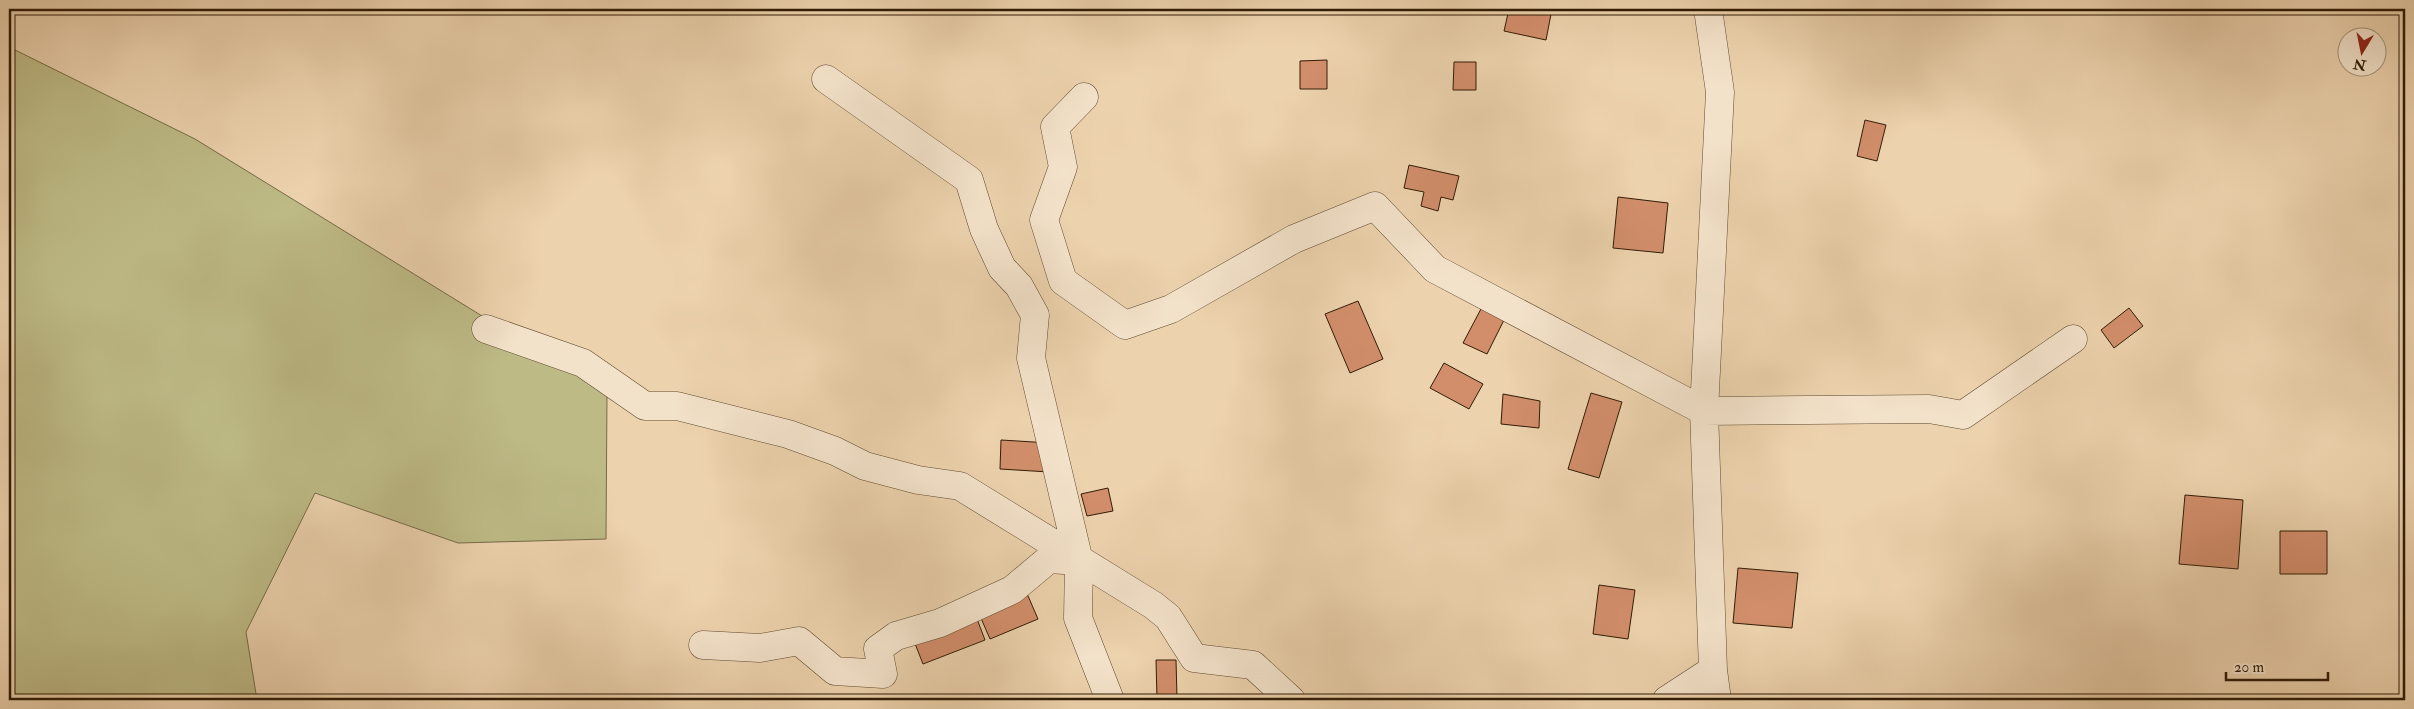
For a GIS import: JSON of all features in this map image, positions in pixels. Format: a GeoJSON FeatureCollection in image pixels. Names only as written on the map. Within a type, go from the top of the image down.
{"type":"FeatureCollection","features":[{"type":"Feature","properties":{"kind":"street"},"geometry":{"type":"LineString","coordinates":[[1708,9],[1720,92],[1704,411],[1713,670],[1717,700]]}},
{"type":"Feature","properties":{"kind":"street"},"geometry":{"type":"LineString","coordinates":[[826,79],[969,180],[984,229],[1002,268],[1018,286],[1036,315],[1031,358],[1079,561],[1078,618],[1110,700]]}},
{"type":"Feature","properties":{"kind":"street"},"geometry":{"type":"LineString","coordinates":[[1084,97],[1055,127],[1063,167],[1044,220],[1063,281],[1125,325],[1171,309],[1294,239],[1375,206],[1435,269],[1704,411],[1929,409],[1963,415],[2073,339]]}},
{"type":"Feature","properties":{"kind":"street"},"geometry":{"type":"LineString","coordinates":[[486,329],[583,363],[645,406],[677,406],[788,434],[835,451],[864,466],[918,480],[960,486],[1024,524],[1168,617],[1194,658],[1253,665],[1291,700]]}},
{"type":"Feature","properties":{"kind":"street"},"geometry":{"type":"LineString","coordinates":[[703,645],[760,648],[799,641],[835,671],[883,674],[878,650],[896,636],[940,623],[1012,590],[1049,559],[1079,561]]}},
{"type":"Feature","properties":{"kind":"street"},"geometry":{"type":"LineString","coordinates":[[1667,700],[1713,670]]}},
{"type":"Feature","properties":{"kind":"shaded area"},"geometry":{"type":"Polygon","coordinates":[[[9,47],[195,139],[607,393],[606,539],[458,543],[315,493],[246,632],[257,700],[9,700],[9,47]]]}},
{"type":"Feature","properties":{"kind":"building"},"geometry":{"type":"Polygon","coordinates":[[[1509,9],[1552,9],[1546,40],[1504,31],[1509,9]]]}},
{"type":"Feature","properties":{"kind":"building"},"geometry":{"type":"Polygon","coordinates":[[[1327,60],[1327,89],[1300,89],[1300,61],[1327,60]]]}},
{"type":"Feature","properties":{"kind":"building"},"geometry":{"type":"Polygon","coordinates":[[[1454,62],[1476,62],[1476,90],[1453,90],[1454,62]]]}},
{"type":"Feature","properties":{"kind":"building"},"geometry":{"type":"Polygon","coordinates":[[[1865,120],[1886,125],[1877,161],[1857,156],[1865,120]]]}},
{"type":"Feature","properties":{"kind":"building"},"geometry":{"type":"Polygon","coordinates":[[[1409,165],[1459,176],[1453,200],[1441,197],[1438,211],[1421,206],[1424,192],[1404,188],[1409,165]]]}},
{"type":"Feature","properties":{"kind":"building"},"geometry":{"type":"Polygon","coordinates":[[[1618,197],[1668,203],[1663,253],[1613,248],[1618,197]]]}},
{"type":"Feature","properties":{"kind":"building"},"geometry":{"type":"Polygon","coordinates":[[[1358,301],[1383,359],[1350,373],[1325,314],[1358,301]]]}},
{"type":"Feature","properties":{"kind":"building"},"geometry":{"type":"Polygon","coordinates":[[[1482,307],[1505,318],[1487,354],[1463,343],[1482,307]]]}},
{"type":"Feature","properties":{"kind":"building"},"geometry":{"type":"Polygon","coordinates":[[[2129,308],[2143,326],[2114,348],[2101,330],[2129,308]]]}},
{"type":"Feature","properties":{"kind":"building"},"geometry":{"type":"Polygon","coordinates":[[[1444,363],[1483,384],[1469,409],[1430,388],[1444,363]]]}},
{"type":"Feature","properties":{"kind":"building"},"geometry":{"type":"Polygon","coordinates":[[[1591,393],[1622,402],[1599,478],[1568,469],[1591,393]]]}},
{"type":"Feature","properties":{"kind":"building"},"geometry":{"type":"Polygon","coordinates":[[[1503,394],[1540,401],[1539,428],[1501,424],[1503,394]]]}},
{"type":"Feature","properties":{"kind":"building"},"geometry":{"type":"Polygon","coordinates":[[[1001,440],[1050,443],[1049,472],[1000,469],[1001,440]]]}},
{"type":"Feature","properties":{"kind":"building"},"geometry":{"type":"Polygon","coordinates":[[[1108,488],[1113,511],[1087,516],[1081,494],[1108,488]]]}},
{"type":"Feature","properties":{"kind":"building"},"geometry":{"type":"Polygon","coordinates":[[[2185,495],[2243,500],[2238,569],[2179,564],[2185,495]]]}},
{"type":"Feature","properties":{"kind":"building"},"geometry":{"type":"Polygon","coordinates":[[[2280,531],[2327,531],[2327,574],[2280,574],[2280,531]]]}},
{"type":"Feature","properties":{"kind":"building"},"geometry":{"type":"Polygon","coordinates":[[[1738,568],[1798,573],[1792,628],[1733,623],[1738,568]]]}},
{"type":"Feature","properties":{"kind":"building"},"geometry":{"type":"Polygon","coordinates":[[[1599,585],[1635,590],[1628,639],[1593,634],[1599,585]]]}},
{"type":"Feature","properties":{"kind":"building"},"geometry":{"type":"Polygon","coordinates":[[[1025,589],[1038,619],[990,639],[977,609],[1025,589]]]}},
{"type":"Feature","properties":{"kind":"building"},"geometry":{"type":"Polygon","coordinates":[[[974,611],[985,640],[923,664],[912,636],[974,611]]]}},
{"type":"Feature","properties":{"kind":"building"},"geometry":{"type":"Polygon","coordinates":[[[1156,660],[1176,660],[1177,698],[1157,699],[1156,660]]]}}]}
